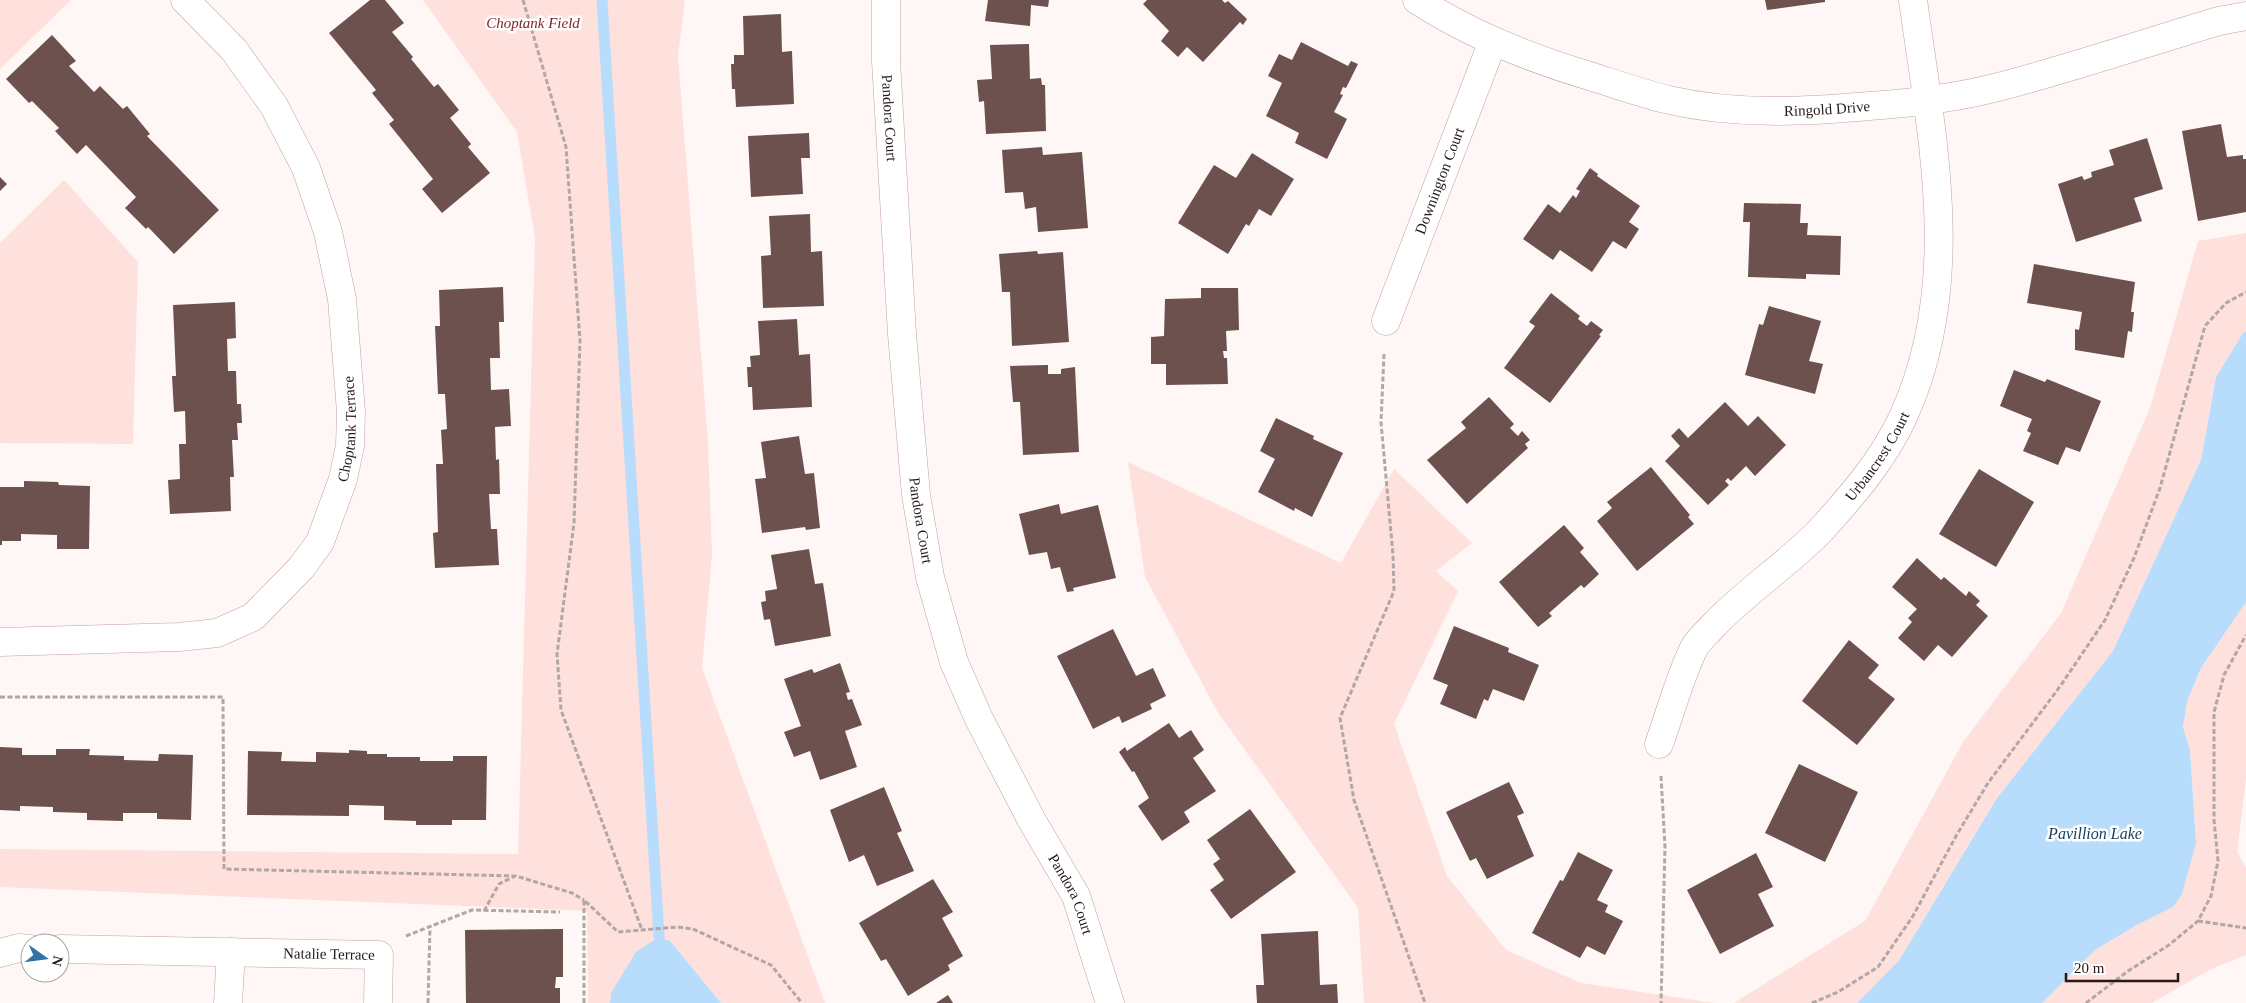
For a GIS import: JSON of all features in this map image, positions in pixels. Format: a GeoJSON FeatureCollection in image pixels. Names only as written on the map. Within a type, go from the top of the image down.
{"type":"FeatureCollection","features":[{"type":"Feature","properties":{"kind":"street","name":"Choptank Terrace"},"geometry":{"type":"LineString","coordinates":[[0,642],[179,637],[217,633],[253,617],[300,568],[320,542],[343,480],[350,446],[350,412],[342,299],[328,232],[306,168],[274,106],[234,50],[212,25],[185,0]]}},
{"type":"Feature","properties":{"kind":"street","name":"Pandora Court"},"geometry":{"type":"LineString","coordinates":[[886,0],[886,61],[902,334],[916,496],[930,577],[954,662],[979,719],[1031,819],[1076,896],[1110,1003]]}},
{"type":"Feature","properties":{"kind":"street","name":"Ringold Drive"},"geometry":{"type":"LineString","coordinates":[[1417,0],[1434,11],[1493,41],[1553,65],[1660,97],[1713,107],[1768,112],[1814,111],[1927,101],[1997,87],[2219,21],[2246,16]]}},
{"type":"Feature","properties":{"kind":"street","name":"Urbancrest Court"},"geometry":{"type":"LineString","coordinates":[[1659,744],[1694,647],[1725,614],[1816,534],[1850,498],[1882,454],[1903,416],[1919,376],[1929,338],[1939,267],[1940,210],[1913,0]]}},
{"type":"Feature","properties":{"kind":"street","name":"Downington Court"},"geometry":{"type":"LineString","coordinates":[[1386,321],[1493,41]]}},
{"type":"Feature","properties":{"kind":"street"},"geometry":{"type":"LineString","coordinates":[[0,953],[20,948]]}},
{"type":"Feature","properties":{"kind":"street","name":"Natalie Terrace"},"geometry":{"type":"LineString","coordinates":[[70,949],[379,955],[378,1003]]}},
{"type":"Feature","properties":{"kind":"street"},"geometry":{"type":"LineString","coordinates":[[228,1003],[231,952]]}},
{"type":"Feature","properties":{"kind":"path"},"geometry":{"type":"LineString","coordinates":[[523,0],[566,147],[580,341],[574,523],[557,654],[561,710],[642,930]]}},
{"type":"Feature","properties":{"kind":"path"},"geometry":{"type":"LineString","coordinates":[[1812,1003],[1838,992],[1878,967],[1913,916],[1956,836],[1988,783],[2061,685],[2105,620],[2134,558],[2160,488],[2205,326],[2226,303],[2246,292]]}},
{"type":"Feature","properties":{"kind":"path"},"geometry":{"type":"LineString","coordinates":[[1386,321],[1381,422],[1393,554],[1394,591],[1340,718],[1354,800],[1424,1003]]}},
{"type":"Feature","properties":{"kind":"path"},"geometry":{"type":"LineString","coordinates":[[2086,1003],[2128,971],[2169,945],[2198,921],[2212,896],[2218,861],[2214,820],[2214,712],[2224,675],[2246,636]]}},
{"type":"Feature","properties":{"kind":"path"},"geometry":{"type":"LineString","coordinates":[[0,697],[222,697],[224,869],[516,876],[572,893],[584,900],[618,932],[652,931],[678,927],[693,929],[771,965],[802,1003]]}},
{"type":"Feature","properties":{"kind":"path"},"geometry":{"type":"LineString","coordinates":[[1659,744],[1665,847],[1661,1003]]}},
{"type":"Feature","properties":{"kind":"path"},"geometry":{"type":"LineString","coordinates":[[484,911],[499,884],[516,876]]}},
{"type":"Feature","properties":{"kind":"path"},"geometry":{"type":"LineString","coordinates":[[584,900],[584,1003]]}},
{"type":"Feature","properties":{"kind":"path"},"geometry":{"type":"LineString","coordinates":[[379,955],[396,940],[472,910],[560,912]]}},
{"type":"Feature","properties":{"kind":"path"},"geometry":{"type":"LineString","coordinates":[[2198,921],[2246,928]]}},
{"type":"Feature","properties":{"kind":"path"},"geometry":{"type":"LineString","coordinates":[[428,1003],[430,927]]}},
{"type":"Feature","properties":{"kind":"green space"},"geometry":{"type":"Polygon","coordinates":[[[0,0],[71,0],[0,69],[0,0]]]}},
{"type":"Feature","properties":{"kind":"green space","name":"Choptank Field"},"geometry":{"type":"Polygon","coordinates":[[[423,0],[685,0],[678,56],[708,443],[712,554],[702,668],[825,1003],[721,1003],[670,941],[611,992],[610,1003],[588,1003],[587,911],[0,887],[0,849],[518,854],[535,238],[517,132],[423,0]]]}},
{"type":"Feature","properties":{"kind":"green space"},"geometry":{"type":"Polygon","coordinates":[[[64,180],[138,262],[133,444],[0,443],[0,243],[64,180]]]}},
{"type":"Feature","properties":{"kind":"green space"},"geometry":{"type":"Polygon","coordinates":[[[2246,233],[2246,331],[2216,377],[2201,460],[2113,651],[1997,798],[1900,959],[1857,1003],[1734,1003],[1865,921],[1963,742],[2061,613],[2150,408],[2198,241],[2246,233]]]}},
{"type":"Feature","properties":{"kind":"green space"},"geometry":{"type":"Polygon","coordinates":[[[1128,462],[1341,563],[1394,469],[1472,543],[1436,571],[1458,591],[1394,724],[1447,876],[1506,950],[1581,983],[1714,1003],[1364,1003],[1358,908],[1217,711],[1145,577],[1128,462]]]}},
{"type":"Feature","properties":{"kind":"green space"},"geometry":{"type":"Polygon","coordinates":[[[2246,602],[2246,780],[2237,852],[2246,868],[2246,955],[2209,970],[2152,1003],[2042,1003],[2095,950],[2135,926],[2173,907],[2196,843],[2190,750],[2183,727],[2187,701],[2201,668],[2246,602]]]}},
{"type":"Feature","properties":{"kind":"water","name":"Pavillion Lake"},"geometry":{"type":"Polygon","coordinates":[[[2246,331],[2246,602],[2201,668],[2187,701],[2183,727],[2190,750],[2196,843],[2182,894],[2173,907],[2135,926],[2095,950],[2042,1003],[1857,1003],[1900,959],[1997,798],[2113,651],[2201,460],[2216,377],[2246,331]]]}},
{"type":"Feature","properties":{"kind":"water"},"geometry":{"type":"Polygon","coordinates":[[[659,937],[670,941],[721,1003],[610,1003],[611,993],[636,952],[659,937]]]}},
{"type":"Feature","properties":{"kind":"building"},"geometry":{"type":"Polygon","coordinates":[[[370,0],[385,0],[404,23],[392,32],[413,57],[411,59],[434,87],[438,84],[459,110],[450,118],[471,144],[468,147],[490,173],[442,213],[422,189],[433,179],[389,124],[394,120],[372,93],[376,90],[329,33],[370,0]]]}},
{"type":"Feature","properties":{"kind":"building"},"geometry":{"type":"Polygon","coordinates":[[[988,0],[1049,0],[1048,7],[1031,5],[1030,26],[985,21],[988,0]]]}},
{"type":"Feature","properties":{"kind":"building"},"geometry":{"type":"Polygon","coordinates":[[[1147,0],[1222,0],[1225,3],[1228,1],[1247,19],[1243,25],[1240,22],[1203,62],[1187,47],[1178,57],[1161,41],[1169,31],[1143,4],[1147,0]]]}},
{"type":"Feature","properties":{"kind":"building"},"geometry":{"type":"Polygon","coordinates":[[[1765,0],[1825,0],[1825,2],[1767,10],[1765,0]]]}},
{"type":"Feature","properties":{"kind":"building"},"geometry":{"type":"Polygon","coordinates":[[[781,14],[782,52],[792,51],[794,104],[736,107],[735,89],[732,89],[731,64],[734,64],[734,55],[744,55],[743,16],[781,14]]]}},
{"type":"Feature","properties":{"kind":"building"},"geometry":{"type":"Polygon","coordinates":[[[52,35],[76,61],[69,66],[94,92],[100,86],[123,109],[127,106],[150,134],[147,136],[219,210],[174,254],[148,227],[146,229],[125,208],[136,197],[86,145],[77,154],[55,131],[59,128],[32,101],[29,103],[6,79],[52,35]]]}},
{"type":"Feature","properties":{"kind":"building"},"geometry":{"type":"Polygon","coordinates":[[[1301,42],[1348,66],[1351,61],[1358,64],[1346,88],[1343,87],[1340,94],[1343,95],[1334,112],[1347,119],[1327,159],[1295,143],[1299,133],[1266,116],[1282,83],[1268,76],[1279,54],[1292,60],[1301,42]]]}},
{"type":"Feature","properties":{"kind":"building"},"geometry":{"type":"Polygon","coordinates":[[[1029,44],[1030,79],[1041,78],[1042,85],[1045,85],[1046,131],[986,134],[984,101],[979,102],[977,80],[992,79],[990,45],[1029,44]]]}},
{"type":"Feature","properties":{"kind":"building"},"geometry":{"type":"Polygon","coordinates":[[[2221,124],[2227,157],[2243,155],[2243,159],[2246,159],[2246,212],[2198,221],[2182,131],[2221,124]]]}},
{"type":"Feature","properties":{"kind":"building"},"geometry":{"type":"Polygon","coordinates":[[[809,133],[810,158],[801,158],[803,194],[751,197],[748,136],[809,133]]]}},
{"type":"Feature","properties":{"kind":"building"},"geometry":{"type":"Polygon","coordinates":[[[2147,138],[2163,189],[2134,198],[2142,221],[2076,242],[2058,184],[2082,176],[2084,180],[2092,177],[2091,172],[2114,165],[2109,150],[2147,138]]]}},
{"type":"Feature","properties":{"kind":"building"},"geometry":{"type":"Polygon","coordinates":[[[1042,147],[1043,155],[1082,152],[1088,228],[1038,232],[1036,207],[1025,209],[1023,192],[1005,193],[1002,150],[1042,147]]]}},
{"type":"Feature","properties":{"kind":"building"},"geometry":{"type":"Polygon","coordinates":[[[1252,153],[1294,179],[1271,216],[1259,209],[1249,226],[1246,224],[1228,254],[1178,223],[1214,165],[1236,178],[1252,153]]]}},
{"type":"Feature","properties":{"kind":"building"},"geometry":{"type":"Polygon","coordinates":[[[1590,168],[1598,174],[1597,176],[1640,206],[1629,222],[1639,229],[1626,249],[1613,241],[1592,272],[1560,250],[1553,260],[1523,239],[1548,204],[1560,213],[1573,195],[1576,198],[1580,191],[1576,189],[1590,168]]]}},
{"type":"Feature","properties":{"kind":"building"},"geometry":{"type":"Polygon","coordinates":[[[0,177],[7,184],[0,191],[0,177]]]}},
{"type":"Feature","properties":{"kind":"building"},"geometry":{"type":"Polygon","coordinates":[[[1744,203],[1801,204],[1800,223],[1808,223],[1807,235],[1841,236],[1840,275],[1806,274],[1806,279],[1748,277],[1750,222],[1743,222],[1744,203]]]}},
{"type":"Feature","properties":{"kind":"building"},"geometry":{"type":"Polygon","coordinates":[[[810,214],[811,252],[822,251],[824,306],[763,308],[761,256],[771,255],[769,216],[810,214]]]}},
{"type":"Feature","properties":{"kind":"building"},"geometry":{"type":"Polygon","coordinates":[[[1037,251],[1038,254],[1063,252],[1069,342],[1012,346],[1010,292],[1002,292],[999,254],[1037,251]]]}},
{"type":"Feature","properties":{"kind":"building"},"geometry":{"type":"Polygon","coordinates":[[[2034,264],[2135,282],[2131,312],[2134,312],[2132,332],[2128,331],[2124,358],[2075,350],[2075,329],[2079,330],[2082,312],[2027,303],[2034,264]]]}},
{"type":"Feature","properties":{"kind":"building"},"geometry":{"type":"Polygon","coordinates":[[[503,287],[504,322],[499,322],[500,358],[490,358],[491,390],[509,389],[511,426],[495,427],[496,460],[499,459],[500,494],[489,494],[491,529],[497,529],[499,565],[435,568],[433,533],[438,532],[436,464],[443,464],[441,430],[447,429],[445,394],[438,394],[435,326],[440,326],[439,290],[503,287]]]}},
{"type":"Feature","properties":{"kind":"building"},"geometry":{"type":"Polygon","coordinates":[[[1201,288],[1238,288],[1239,330],[1226,331],[1227,351],[1223,351],[1224,358],[1227,358],[1228,384],[1166,385],[1166,364],[1151,364],[1151,337],[1164,336],[1165,299],[1201,298],[1201,288]]]}},
{"type":"Feature","properties":{"kind":"building"},"geometry":{"type":"Polygon","coordinates":[[[1551,293],[1580,316],[1578,319],[1587,326],[1591,321],[1603,330],[1599,335],[1601,336],[1550,403],[1504,368],[1535,326],[1529,322],[1551,293]]]}},
{"type":"Feature","properties":{"kind":"building"},"geometry":{"type":"Polygon","coordinates":[[[235,302],[236,338],[227,339],[228,371],[236,371],[237,404],[241,404],[242,423],[237,423],[238,440],[232,440],[234,477],[230,477],[231,511],[170,514],[168,480],[180,479],[179,444],[186,444],[185,411],[174,412],[172,376],[176,376],[173,305],[235,302]]]}},
{"type":"Feature","properties":{"kind":"building"},"geometry":{"type":"Polygon","coordinates":[[[1769,306],[1821,321],[1809,361],[1823,364],[1815,394],[1745,375],[1759,324],[1763,325],[1769,306]]]}},
{"type":"Feature","properties":{"kind":"building"},"geometry":{"type":"Polygon","coordinates":[[[797,319],[799,355],[810,354],[812,407],[753,410],[752,387],[748,387],[747,367],[751,367],[750,356],[760,355],[758,321],[797,319]]]}},
{"type":"Feature","properties":{"kind":"building"},"geometry":{"type":"Polygon","coordinates":[[[1048,365],[1048,374],[1061,374],[1061,369],[1075,367],[1079,452],[1023,455],[1020,402],[1013,402],[1010,366],[1048,365]]]}},
{"type":"Feature","properties":{"kind":"building"},"geometry":{"type":"Polygon","coordinates":[[[2014,370],[2045,382],[2047,379],[2101,401],[2080,452],[2066,447],[2058,465],[2023,451],[2031,433],[2027,431],[2032,419],[2000,406],[2014,370]]]}},
{"type":"Feature","properties":{"kind":"building"},"geometry":{"type":"Polygon","coordinates":[[[1489,397],[1514,424],[1510,428],[1518,436],[1522,431],[1530,440],[1525,444],[1528,448],[1467,504],[1427,460],[1466,428],[1461,422],[1489,397]]]}},
{"type":"Feature","properties":{"kind":"building"},"geometry":{"type":"Polygon","coordinates":[[[1725,402],[1748,426],[1758,416],[1786,445],[1755,476],[1746,466],[1731,481],[1728,478],[1725,481],[1729,485],[1708,505],[1665,461],[1680,446],[1671,436],[1679,428],[1688,438],[1725,402]]]}},
{"type":"Feature","properties":{"kind":"building"},"geometry":{"type":"Polygon","coordinates":[[[1276,418],[1314,436],[1313,439],[1343,453],[1312,517],[1295,508],[1294,511],[1258,492],[1275,459],[1260,451],[1276,418]]]}},
{"type":"Feature","properties":{"kind":"building"},"geometry":{"type":"Polygon","coordinates":[[[799,436],[805,474],[814,473],[820,528],[806,530],[805,527],[762,533],[755,479],[766,478],[761,442],[799,436]]]}},
{"type":"Feature","properties":{"kind":"building"},"geometry":{"type":"Polygon","coordinates":[[[1651,467],[1690,515],[1688,517],[1694,524],[1637,571],[1597,521],[1612,508],[1607,502],[1651,467]]]}},
{"type":"Feature","properties":{"kind":"building"},"geometry":{"type":"Polygon","coordinates":[[[1979,469],[2034,502],[1996,567],[1939,534],[1979,469]]]}},
{"type":"Feature","properties":{"kind":"building"},"geometry":{"type":"Polygon","coordinates":[[[24,481],[58,482],[59,485],[90,486],[89,549],[57,549],[57,535],[21,534],[21,541],[2,541],[2,545],[0,545],[0,487],[24,487],[24,481]]]}},
{"type":"Feature","properties":{"kind":"building"},"geometry":{"type":"Polygon","coordinates":[[[1059,504],[1061,514],[1098,505],[1116,578],[1073,588],[1074,591],[1067,592],[1060,567],[1051,569],[1047,552],[1029,555],[1019,514],[1059,504]]]}},
{"type":"Feature","properties":{"kind":"building"},"geometry":{"type":"Polygon","coordinates":[[[1564,525],[1584,548],[1580,552],[1599,574],[1584,588],[1581,585],[1549,613],[1552,616],[1538,627],[1499,582],[1564,525]]]}},
{"type":"Feature","properties":{"kind":"building"},"geometry":{"type":"Polygon","coordinates":[[[809,549],[815,584],[823,583],[831,636],[775,646],[770,619],[764,620],[761,602],[766,601],[765,591],[777,589],[771,555],[809,549]]]}},
{"type":"Feature","properties":{"kind":"building"},"geometry":{"type":"Polygon","coordinates":[[[1917,558],[1941,580],[1944,577],[1966,596],[1969,591],[1980,601],[1976,605],[1988,616],[1952,657],[1938,645],[1924,661],[1898,638],[1912,622],[1908,618],[1917,609],[1892,587],[1917,558]]]}},
{"type":"Feature","properties":{"kind":"building"},"geometry":{"type":"Polygon","coordinates":[[[1454,626],[1509,648],[1508,652],[1539,665],[1524,701],[1493,689],[1488,701],[1484,699],[1476,719],[1440,704],[1448,685],[1433,679],[1454,626]]]}},
{"type":"Feature","properties":{"kind":"building"},"geometry":{"type":"Polygon","coordinates":[[[1113,629],[1136,676],[1153,668],[1166,696],[1150,704],[1152,709],[1122,723],[1119,716],[1093,729],[1057,656],[1113,629]]]}},
{"type":"Feature","properties":{"kind":"building"},"geometry":{"type":"Polygon","coordinates":[[[1849,640],[1879,665],[1868,678],[1895,699],[1857,745],[1802,701],[1849,640]]]}},
{"type":"Feature","properties":{"kind":"building"},"geometry":{"type":"Polygon","coordinates":[[[840,663],[850,692],[846,693],[848,700],[852,699],[862,725],[845,731],[857,767],[820,780],[810,751],[794,757],[784,732],[801,726],[784,679],[812,669],[814,673],[840,663]]]}},
{"type":"Feature","properties":{"kind":"building"},"geometry":{"type":"Polygon","coordinates":[[[1169,723],[1179,738],[1191,730],[1204,750],[1193,758],[1216,791],[1184,812],[1190,822],[1162,841],[1138,806],[1149,798],[1134,771],[1132,772],[1119,752],[1125,747],[1127,751],[1169,723]]]}},
{"type":"Feature","properties":{"kind":"building"},"geometry":{"type":"Polygon","coordinates":[[[0,747],[22,748],[22,755],[56,755],[56,749],[90,749],[89,755],[124,756],[124,760],[158,761],[159,754],[193,755],[191,820],[157,819],[157,813],[123,813],[123,821],[87,820],[87,813],[53,812],[53,807],[20,806],[20,811],[0,810],[0,747]]]}},
{"type":"Feature","properties":{"kind":"building"},"geometry":{"type":"Polygon","coordinates":[[[349,750],[367,751],[367,754],[387,754],[387,757],[420,757],[420,761],[453,761],[453,756],[487,756],[486,820],[452,820],[452,825],[416,825],[416,821],[384,820],[384,806],[349,805],[349,816],[247,815],[248,751],[282,752],[281,761],[316,762],[316,752],[349,753],[349,750]]]}},
{"type":"Feature","properties":{"kind":"building"},"geometry":{"type":"Polygon","coordinates":[[[1799,764],[1858,792],[1825,862],[1765,833],[1799,764]]]}},
{"type":"Feature","properties":{"kind":"building"},"geometry":{"type":"Polygon","coordinates":[[[1509,782],[1524,813],[1517,816],[1534,856],[1487,879],[1476,858],[1470,861],[1446,812],[1509,782]]]}},
{"type":"Feature","properties":{"kind":"building"},"geometry":{"type":"Polygon","coordinates":[[[884,787],[902,831],[897,833],[914,871],[877,886],[864,855],[849,862],[830,810],[884,787]]]}},
{"type":"Feature","properties":{"kind":"building"},"geometry":{"type":"Polygon","coordinates":[[[1250,809],[1296,872],[1231,919],[1210,890],[1224,880],[1213,864],[1220,859],[1207,840],[1250,809]]]}},
{"type":"Feature","properties":{"kind":"building"},"geometry":{"type":"Polygon","coordinates":[[[1578,852],[1613,870],[1597,900],[1608,905],[1605,912],[1623,921],[1605,955],[1587,946],[1580,958],[1532,933],[1560,880],[1563,881],[1578,852]]]}},
{"type":"Feature","properties":{"kind":"building"},"geometry":{"type":"Polygon","coordinates":[[[1756,853],[1773,887],[1758,894],[1774,926],[1720,954],[1687,890],[1756,853]]]}},
{"type":"Feature","properties":{"kind":"building"},"geometry":{"type":"Polygon","coordinates":[[[933,879],[953,912],[942,918],[963,956],[948,965],[950,970],[908,996],[886,959],[881,961],[859,923],[933,879]]]}},
{"type":"Feature","properties":{"kind":"building"},"geometry":{"type":"Polygon","coordinates":[[[563,929],[563,977],[556,977],[555,988],[560,988],[560,1003],[466,1003],[465,930],[563,929]]]}},
{"type":"Feature","properties":{"kind":"building"},"geometry":{"type":"Polygon","coordinates":[[[1318,931],[1320,985],[1337,984],[1338,1003],[1257,1003],[1256,985],[1264,985],[1261,934],[1318,931]]]}},
{"type":"Feature","properties":{"kind":"building"},"geometry":{"type":"Polygon","coordinates":[[[948,995],[953,1003],[936,1003],[948,995]]]}},
{"type":"Feature","properties":{"kind":"waterway"},"geometry":{"type":"LineString","coordinates":[[602,0],[659,937]]}}]}
